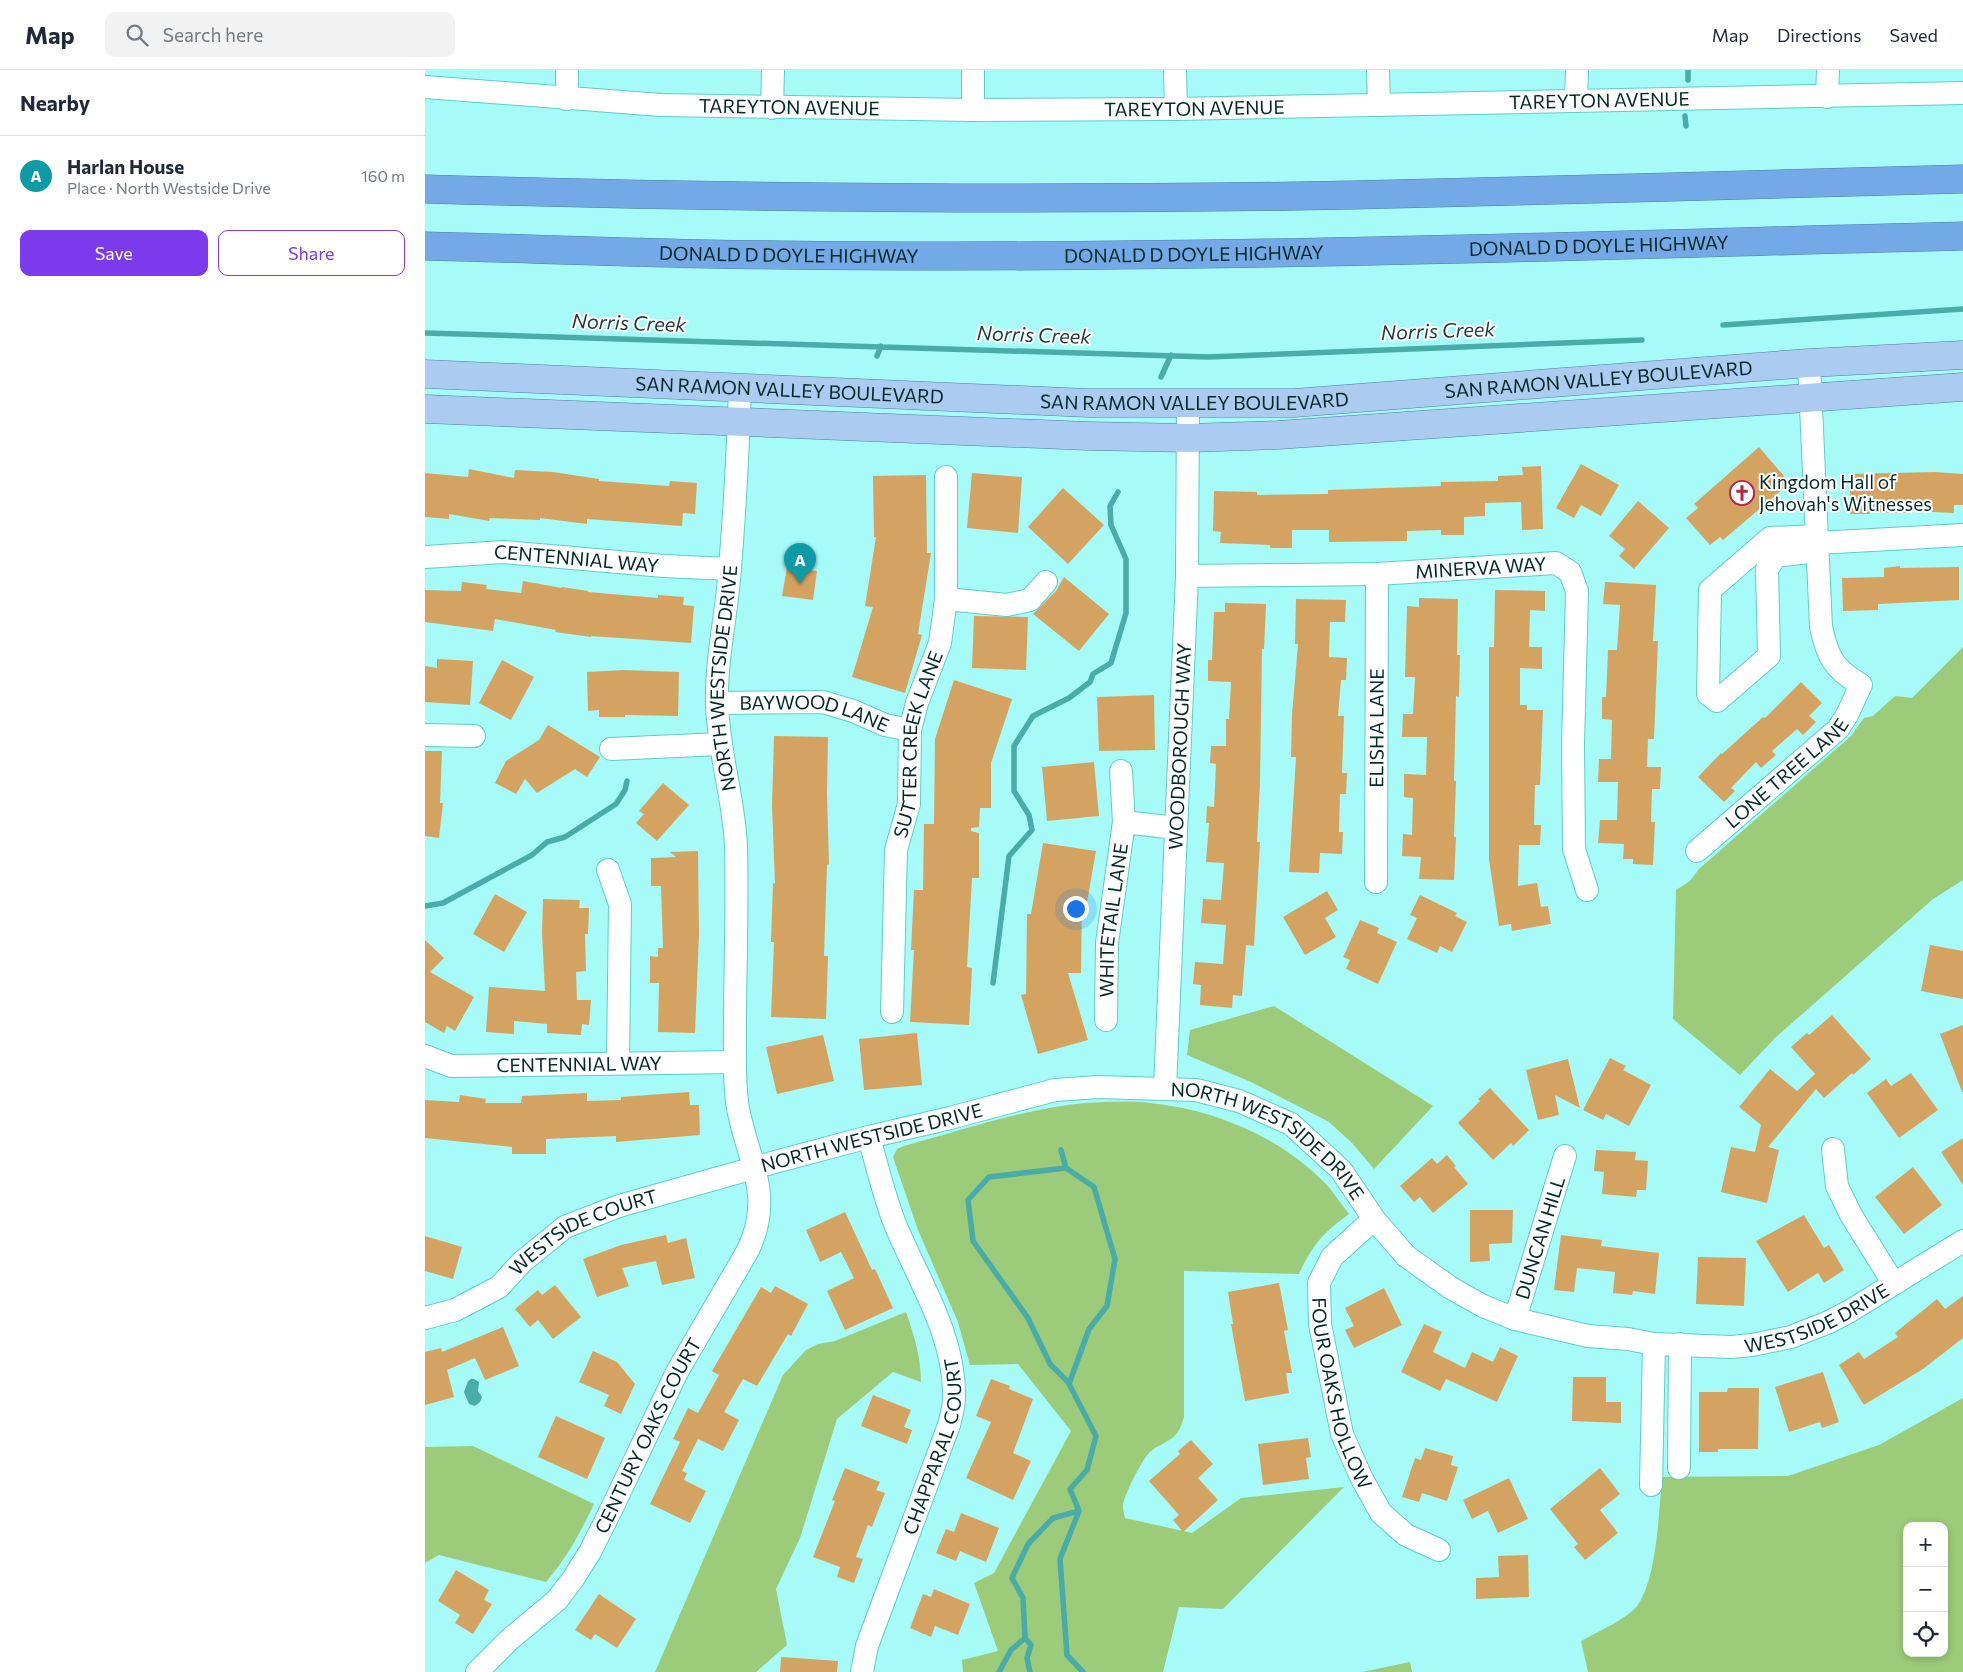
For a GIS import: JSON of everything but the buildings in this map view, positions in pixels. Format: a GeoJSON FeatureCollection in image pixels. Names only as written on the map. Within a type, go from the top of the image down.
{"type":"FeatureCollection","features":[{"type":"Feature","properties":{"kind":"highway"},"geometry":{"type":"LineString","coordinates":[[425,189],[765,197],[1350,195],[1963,179]]}},
{"type":"Feature","properties":{"kind":"highway","name":"DONALD D DOYLE HIGHWAY"},"geometry":{"type":"LineString","coordinates":[[425,246],[781,255],[1159,254],[1351,252],[1963,236]]}},
{"type":"Feature","properties":{"kind":"main road","name":"SAN RAMON VALLEY BOULEVARD"},"geometry":{"type":"LineString","coordinates":[[425,374],[1088,403],[1294,403],[1809,363],[1963,355]]}},
{"type":"Feature","properties":{"kind":"main road","name":"SAN RAMON VALLEY BOULEVARD"},"geometry":{"type":"LineString","coordinates":[[425,408],[739,422],[1188,438],[1361,430],[1963,387]]}},
{"type":"Feature","properties":{"kind":"street"},"geometry":{"type":"LineString","coordinates":[[567,70],[567,99]]}},
{"type":"Feature","properties":{"kind":"street"},"geometry":{"type":"LineString","coordinates":[[772,108],[773,70]]}},
{"type":"Feature","properties":{"kind":"street"},"geometry":{"type":"LineString","coordinates":[[973,70],[973,110]]}},
{"type":"Feature","properties":{"kind":"street"},"geometry":{"type":"LineString","coordinates":[[1175,70],[1176,109]]}},
{"type":"Feature","properties":{"kind":"street"},"geometry":{"type":"LineString","coordinates":[[1378,70],[1379,105]]}},
{"type":"Feature","properties":{"kind":"street"},"geometry":{"type":"LineString","coordinates":[[1576,101],[1577,70]]}},
{"type":"Feature","properties":{"kind":"street"},"geometry":{"type":"LineString","coordinates":[[1827,97],[1828,70]]}},
{"type":"Feature","properties":{"kind":"street","name":"TAREYTON AVENUE"},"geometry":{"type":"LineString","coordinates":[[425,87],[661,105],[973,110],[1176,109],[1963,93]]}},
{"type":"Feature","properties":{"kind":"street"},"geometry":{"type":"LineString","coordinates":[[1809,363],[1811,397],[1809,544]]}},
{"type":"Feature","properties":{"kind":"street","name":"NORTH WESTSIDE DRIVE"},"geometry":{"type":"LineString","coordinates":[[740,389],[730,569],[719,658],[717,703],[720,744],[728,782],[736,844],[735,1062],[738,1110],[753,1168],[1055,1090],[1098,1087],[1196,1090],[1239,1101],[1291,1124],[1341,1170],[1374,1218],[1406,1256],[1451,1288],[1483,1306],[1515,1319],[1588,1336],[1628,1339],[1654,1344]]}},
{"type":"Feature","properties":{"kind":"street","name":"WOODBOROUGH WAY"},"geometry":{"type":"LineString","coordinates":[[1165,1088],[1187,576],[1188,404]]}},
{"type":"Feature","properties":{"kind":"street","name":"SUTTER CREEK LANE"},"geometry":{"type":"LineString","coordinates":[[892,1012],[896,850],[909,804],[910,730],[917,703],[940,643],[947,599],[946,478]]}},
{"type":"Feature","properties":{"kind":"street"},"geometry":{"type":"LineString","coordinates":[[1809,544],[1776,556],[1767,569],[1769,656],[1717,701],[1708,694],[1710,590],[1770,538],[1809,544],[1963,535]]}},
{"type":"Feature","properties":{"kind":"street","name":"LONE TREE LANE"},"geometry":{"type":"LineString","coordinates":[[1697,851],[1838,729],[1861,685],[1837,666],[1827,650],[1821,627],[1809,544]]}},
{"type":"Feature","properties":{"kind":"street","name":"CENTENNIAL WAY"},"geometry":{"type":"LineString","coordinates":[[425,557],[504,552],[664,566],[730,569]]}},
{"type":"Feature","properties":{"kind":"street","name":"MINERVA WAY"},"geometry":{"type":"LineString","coordinates":[[1187,576],[1377,574],[1556,563],[1570,572],[1577,591],[1573,744],[1574,849],[1587,890]]}},
{"type":"Feature","properties":{"kind":"street","name":"ELISHA LANE"},"geometry":{"type":"LineString","coordinates":[[1376,882],[1377,574]]}},
{"type":"Feature","properties":{"kind":"street"},"geometry":{"type":"LineString","coordinates":[[947,599],[1007,606],[1030,600],[1046,582]]}},
{"type":"Feature","properties":{"kind":"street","name":"BAYWOOD LANE"},"geometry":{"type":"LineString","coordinates":[[717,703],[823,702],[853,711],[885,725],[910,730]]}},
{"type":"Feature","properties":{"kind":"street"},"geometry":{"type":"LineString","coordinates":[[425,735],[475,736]]}},
{"type":"Feature","properties":{"kind":"street"},"geometry":{"type":"LineString","coordinates":[[611,749],[720,744]]}},
{"type":"Feature","properties":{"kind":"street","name":"WHITETAIL LANE"},"geometry":{"type":"LineString","coordinates":[[1106,1020],[1107,943],[1125,822],[1121,771]]}},
{"type":"Feature","properties":{"kind":"street","name":"WHITETAIL LANE"},"geometry":{"type":"LineString","coordinates":[[1125,822],[1176,828]]}},
{"type":"Feature","properties":{"kind":"street"},"geometry":{"type":"LineString","coordinates":[[608,870],[621,904],[618,1063]]}},
{"type":"Feature","properties":{"kind":"street","name":"CENTENNIAL WAY"},"geometry":{"type":"LineString","coordinates":[[425,1056],[451,1066],[735,1062]]}},
{"type":"Feature","properties":{"kind":"street","name":"CHAPPARAL COURT"},"geometry":{"type":"LineString","coordinates":[[862,1672],[867,1646],[949,1425],[954,1401],[953,1370],[942,1330],[895,1224],[883,1191],[869,1137]]}},
{"type":"Feature","properties":{"kind":"street"},"geometry":{"type":"LineString","coordinates":[[1833,1149],[1837,1186],[1851,1215],[1894,1284]]}},
{"type":"Feature","properties":{"kind":"street","name":"DUNCAN HILL"},"geometry":{"type":"LineString","coordinates":[[1515,1319],[1565,1156]]}},
{"type":"Feature","properties":{"kind":"street","name":"WESTSIDE COURT"},"geometry":{"type":"LineString","coordinates":[[425,1318],[455,1310],[499,1287],[522,1262],[565,1227],[619,1206],[753,1168]]}},
{"type":"Feature","properties":{"kind":"street","name":"CENTURY OAKS COURT"},"geometry":{"type":"LineString","coordinates":[[477,1672],[509,1640],[557,1600],[590,1552],[677,1372],[756,1235],[760,1220],[761,1204],[753,1168]]}},
{"type":"Feature","properties":{"kind":"street","name":"FOUR OAKS HOLLOW"},"geometry":{"type":"LineString","coordinates":[[1374,1218],[1332,1257],[1319,1283],[1320,1324],[1342,1434],[1361,1477],[1381,1513],[1406,1535],[1439,1550]]}},
{"type":"Feature","properties":{"kind":"street","name":"WESTSIDE DRIVE"},"geometry":{"type":"LineString","coordinates":[[1654,1344],[1731,1347],[1791,1337],[1843,1315],[1963,1241]]}},
{"type":"Feature","properties":{"kind":"street"},"geometry":{"type":"LineString","coordinates":[[1651,1485],[1654,1344]]}},
{"type":"Feature","properties":{"kind":"street"},"geometry":{"type":"LineString","coordinates":[[1679,1468],[1680,1344]]}},
{"type":"Feature","properties":{"kind":"green space"},"geometry":{"type":"Polygon","coordinates":[[[1963,647],[1963,880],[1933,899],[1775,1038],[1740,1075],[1673,1019],[1676,890],[1690,881],[1699,869],[1851,736],[1864,718],[1873,716],[1895,696],[1912,698],[1963,647]]]}},
{"type":"Feature","properties":{"kind":"green space"},"geometry":{"type":"Polygon","coordinates":[[[1274,1006],[1433,1106],[1374,1169],[1352,1143],[1329,1122],[1251,1082],[1187,1055],[1190,1030],[1274,1006]]]}},
{"type":"Feature","properties":{"kind":"green space"},"geometry":{"type":"Polygon","coordinates":[[[1134,1102],[1174,1106],[1222,1119],[1245,1128],[1288,1152],[1308,1167],[1326,1184],[1349,1214],[1319,1240],[1299,1274],[1184,1271],[1184,1417],[1175,1435],[1151,1451],[1139,1469],[1124,1501],[1125,1518],[1192,1533],[1241,1498],[1344,1487],[1223,1609],[1179,1607],[1163,1672],[963,1672],[962,1660],[998,1651],[974,1583],[994,1573],[1071,1431],[1018,1364],[970,1365],[958,1322],[918,1230],[893,1157],[897,1149],[904,1146],[971,1127],[1039,1110],[1085,1103],[1134,1102]]]}},
{"type":"Feature","properties":{"kind":"green space"},"geometry":{"type":"Polygon","coordinates":[[[906,1312],[918,1355],[921,1382],[893,1372],[837,1419],[800,1538],[776,1589],[787,1645],[756,1672],[655,1672],[783,1375],[806,1350],[818,1344],[835,1341],[906,1312]]]}},
{"type":"Feature","properties":{"kind":"green space"},"geometry":{"type":"Polygon","coordinates":[[[1963,1398],[1963,1672],[1588,1672],[1581,1641],[1633,1611],[1644,1594],[1649,1580],[1656,1544],[1662,1477],[1788,1476],[1879,1445],[1963,1398]]]}},
{"type":"Feature","properties":{"kind":"green space"},"geometry":{"type":"Polygon","coordinates":[[[473,1446],[594,1504],[573,1545],[546,1582],[439,1555],[425,1563],[425,1447],[473,1446]]]}},
{"type":"Feature","properties":{"kind":"green space"},"geometry":{"type":"Polygon","coordinates":[[[1410,1662],[1412,1672],[1362,1672],[1410,1662]]]}},
{"type":"Feature","properties":{"kind":"water"},"geometry":{"type":"Polygon","coordinates":[[[471,1379],[479,1382],[478,1391],[482,1397],[475,1406],[469,1404],[464,1392],[468,1381],[471,1379]]]}},
{"type":"Feature","properties":{"kind":"waterway","name":"Norris Creek"},"geometry":{"type":"LineString","coordinates":[[1688,70],[1688,80]]}},
{"type":"Feature","properties":{"kind":"waterway","name":"Norris Creek"},"geometry":{"type":"LineString","coordinates":[[1685,116],[1686,126]]}},
{"type":"Feature","properties":{"kind":"waterway"},"geometry":{"type":"LineString","coordinates":[[1723,325],[1963,309]]}},
{"type":"Feature","properties":{"kind":"waterway","name":"Norris Creek"},"geometry":{"type":"LineString","coordinates":[[425,333],[1208,357],[1642,340]]}},
{"type":"Feature","properties":{"kind":"waterway"},"geometry":{"type":"LineString","coordinates":[[877,356],[881,346]]}},
{"type":"Feature","properties":{"kind":"waterway"},"geometry":{"type":"LineString","coordinates":[[1161,377],[1171,355]]}},
{"type":"Feature","properties":{"kind":"waterway"},"geometry":{"type":"LineString","coordinates":[[993,983],[1009,856],[1032,830],[1029,815],[1014,791],[1014,746],[1033,716],[1069,698],[1090,682],[1093,674],[1111,663],[1126,613],[1126,559],[1111,525],[1110,506],[1118,492]]}},
{"type":"Feature","properties":{"kind":"waterway"},"geometry":{"type":"LineString","coordinates":[[425,906],[443,903],[532,855],[547,842],[565,837],[616,804],[625,790],[627,781]]}},
{"type":"Feature","properties":{"kind":"waterway"},"geometry":{"type":"LineString","coordinates":[[1061,1150],[1066,1168],[1094,1187],[1115,1259],[1107,1306],[1089,1329],[1069,1384],[1096,1436],[1087,1470],[1070,1489],[1079,1511],[1060,1559],[1067,1655],[1083,1672]]}},
{"type":"Feature","properties":{"kind":"waterway"},"geometry":{"type":"LineString","coordinates":[[1066,1168],[989,1177],[968,1200],[973,1241],[1028,1318],[1050,1364],[1069,1383]]}},
{"type":"Feature","properties":{"kind":"waterway"},"geometry":{"type":"LineString","coordinates":[[1030,1672],[1027,1658],[1031,1645],[1025,1638],[1023,1598],[1012,1578],[1028,1544],[1053,1518],[1079,1511]]}},
{"type":"Feature","properties":{"kind":"waterway"},"geometry":{"type":"LineString","coordinates":[[999,1672],[1011,1650],[1025,1638]]}},
{"type":"Feature","properties":{"kind":"place","name":"Kingdom Hall of Jehovah's Witnesses"},"geometry":{"type":"Point","coordinates":[1742,493]}},
{"type":"Feature","properties":{"kind":"place","name":"Harlan House"},"geometry":{"type":"Point","coordinates":[800,584]}}]}
